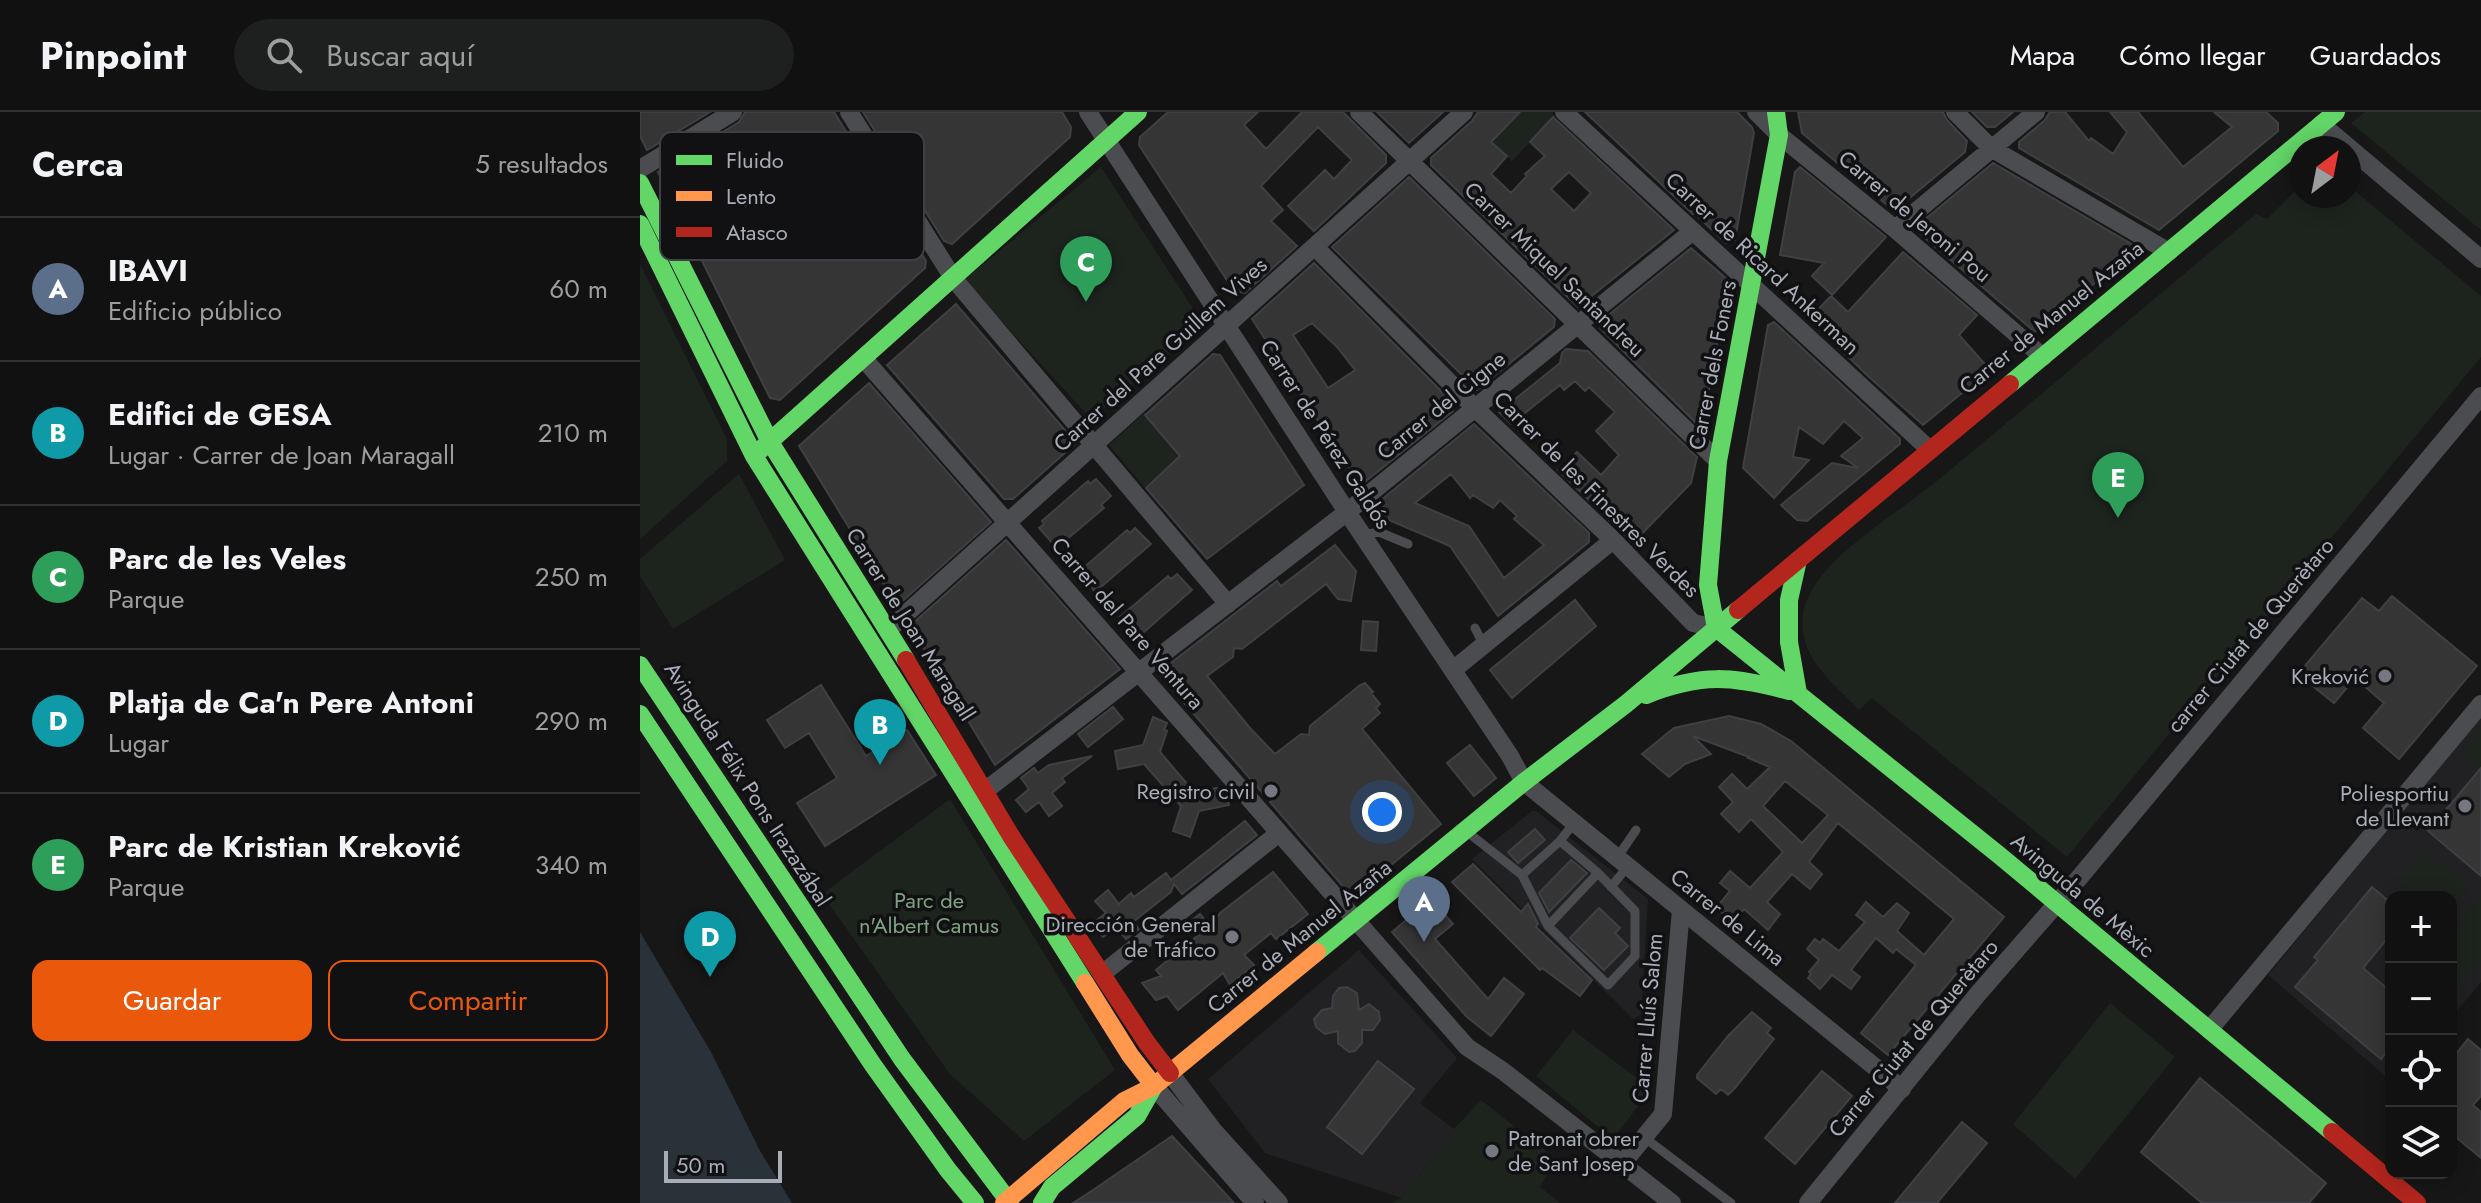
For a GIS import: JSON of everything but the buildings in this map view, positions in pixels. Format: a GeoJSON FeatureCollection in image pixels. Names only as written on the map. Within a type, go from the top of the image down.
{"type":"FeatureCollection","features":[{"type":"Feature","properties":{"kind":"main road"},"geometry":{"type":"LineString","coordinates":[[754,456],[1138,112]]}},
{"type":"Feature","properties":{"kind":"main road","name":"Carrer dels Foners"},"geometry":{"type":"LineString","coordinates":[[1716,628],[1708,585],[1718,461],[1779,135],[1776,112]]}},
{"type":"Feature","properties":{"kind":"main road","name":"Carrer de Manuel Azaña"},"geometry":{"type":"LineString","coordinates":[[1007,1202],[1124,1101],[1154,1086],[1524,782],[1626,704],[2169,252],[2321,116]]}},
{"type":"Feature","properties":{"kind":"main road","name":"Carrer de Joan Maragall"},"geometry":{"type":"LineString","coordinates":[[640,183],[660,223]]}},
{"type":"Feature","properties":{"kind":"main road","name":"Carrer de Joan Maragall"},"geometry":{"type":"LineString","coordinates":[[640,224],[754,456],[1130,1055],[1154,1086]]}},
{"type":"Feature","properties":{"kind":"main road","name":"Carrer de Joan Maragall"},"geometry":{"type":"LineString","coordinates":[[679,260],[770,442],[986,790],[1011,836],[1170,1073]]}},
{"type":"Feature","properties":{"kind":"main road"},"geometry":{"type":"LineString","coordinates":[[1798,560],[1789,600],[1789,642],[1798,693]]}},
{"type":"Feature","properties":{"kind":"main road","name":"Avinguda de Mèxic"},"geometry":{"type":"LineString","coordinates":[[1716,628],[2056,903],[2417,1203]]}},
{"type":"Feature","properties":{"kind":"main road","name":"Avinguda Félix Pons Irazazábal"},"geometry":{"type":"LineString","coordinates":[[640,665],[902,1059],[1007,1202]]}},
{"type":"Feature","properties":{"kind":"main road","name":"Carrer de Manuel Azaña"},"geometry":{"type":"LineString","coordinates":[[1626,704],[1672,684],[1702,677],[1741,678],[1798,693]]}},
{"type":"Feature","properties":{"kind":"main road"},"geometry":{"type":"LineString","coordinates":[[640,714],[873,1065],[926,1141],[975,1203]]}},
{"type":"Feature","properties":{"kind":"main road"},"geometry":{"type":"LineString","coordinates":[[1042,1203],[1052,1187],[1137,1116],[1154,1086]]}},
{"type":"Feature","properties":{"kind":"street"},"geometry":{"type":"LineString","coordinates":[[700,132],[733,112]]}},
{"type":"Feature","properties":{"kind":"street"},"geometry":{"type":"LineString","coordinates":[[849,112],[862,132]]}},
{"type":"Feature","properties":{"kind":"street","name":"Carrer de Pérez Galdós"},"geometry":{"type":"LineString","coordinates":[[1088,112],[1362,535],[1510,756],[1524,782]]}},
{"type":"Feature","properties":{"kind":"street","name":"Carrer Miquel Santandreu"},"geometry":{"type":"LineString","coordinates":[[1359,112],[1718,461]]}},
{"type":"Feature","properties":{"kind":"street","name":"Carrer del Pare Guillem Vives"},"geometry":{"type":"LineString","coordinates":[[888,630],[1464,112]]}},
{"type":"Feature","properties":{"kind":"street","name":"Carrer de Ricard Ankerman"},"geometry":{"type":"LineString","coordinates":[[1564,112],[1929,449]]}},
{"type":"Feature","properties":{"kind":"street","name":"Carrer de Jeroni Pou"},"geometry":{"type":"LineString","coordinates":[[1756,112],[1779,135],[1895,229],[2043,357]]}},
{"type":"Feature","properties":{"kind":"street"},"geometry":{"type":"LineString","coordinates":[[1955,112],[1991,148],[2169,252]]}},
{"type":"Feature","properties":{"kind":"street"},"geometry":{"type":"LineString","coordinates":[[1895,229],[2036,112]]}},
{"type":"Feature","properties":{"kind":"street"},"geometry":{"type":"LineString","coordinates":[[2321,116],[2481,259]]}},
{"type":"Feature","properties":{"kind":"street"},"geometry":{"type":"LineString","coordinates":[[640,169],[660,157]]}},
{"type":"Feature","properties":{"kind":"street","name":"Carrer del Cigne"},"geometry":{"type":"LineString","coordinates":[[986,790],[1347,512],[1693,231]]}},
{"type":"Feature","properties":{"kind":"street"},"geometry":{"type":"LineString","coordinates":[[924,232],[953,278],[1228,604]]}},
{"type":"Feature","properties":{"kind":"street","name":"Carrer de les Finestres Verdes"},"geometry":{"type":"LineString","coordinates":[[1315,247],[1475,408],[1613,540],[1693,623],[1716,628]]}},
{"type":"Feature","properties":{"kind":"street","name":"Carrer del Pare Ventura"},"geometry":{"type":"LineString","coordinates":[[863,358],[1467,1047],[1503,1071],[1672,1203]]}},
{"type":"Feature","properties":{"kind":"street","name":"carrer Ciutat de Querètaro"},"geometry":{"type":"LineString","coordinates":[[2056,903],[2481,396]]}},
{"type":"Feature","properties":{"kind":"street"},"geometry":{"type":"LineString","coordinates":[[1453,670],[1479,636],[1613,540]]}},
{"type":"Feature","properties":{"kind":"street"},"geometry":{"type":"LineString","coordinates":[[2209,1030],[2481,704]]}},
{"type":"Feature","properties":{"kind":"street","name":"Carrer de Lima"},"geometry":{"type":"LineString","coordinates":[[1524,782],[1902,1089]]}},
{"type":"Feature","properties":{"kind":"street"},"geometry":{"type":"LineString","coordinates":[[1102,974],[1279,833]]}},
{"type":"Feature","properties":{"kind":"street","name":"Carrer Ciutat de Querètaro"},"geometry":{"type":"LineString","coordinates":[[1808,1203],[2056,903]]}},
{"type":"Feature","properties":{"kind":"street","name":"Carrer Lluís Salom"},"geometry":{"type":"LineString","coordinates":[[1622,1164],[1663,1114],[1681,910]]}},
{"type":"Feature","properties":{"kind":"street"},"geometry":{"type":"LineString","coordinates":[[1170,1073],[1213,1130],[1279,1203]]}},
{"type":"Feature","properties":{"kind":"street"},"geometry":{"type":"LineString","coordinates":[[1154,1086],[1255,1203]]}},
{"type":"Feature","properties":{"kind":"lane"},"geometry":{"type":"LineString","coordinates":[[1362,535],[1379,532],[1408,544]]}},
{"type":"Feature","properties":{"kind":"lane"},"geometry":{"type":"LineString","coordinates":[[1522,875],[1560,841],[1574,823]]}},
{"type":"Feature","properties":{"kind":"lane"},"geometry":{"type":"LineString","coordinates":[[1465,830],[1522,875],[1548,926],[1608,985],[1635,956],[1635,911],[1598,873],[1560,841]]}},
{"type":"Feature","properties":{"kind":"lane"},"geometry":{"type":"LineString","coordinates":[[1611,887],[1636,830]]}},
{"type":"Feature","properties":{"kind":"lane"},"geometry":{"type":"LineString","coordinates":[[1548,926],[1598,873]]}},
{"type":"Feature","properties":{"kind":"lane"},"geometry":{"type":"LineString","coordinates":[[1645,1138],[1731,1203]]}},
{"type":"Feature","properties":{"kind":"shaded area"},"geometry":{"type":"Polygon","coordinates":[[[2481,717],[2481,982],[2457,1011],[2457,891],[2385,891],[2385,1076],[2268,975],[2481,717]]]}},
{"type":"Feature","properties":{"kind":"shaded area"},"geometry":{"type":"Polygon","coordinates":[[[1536,811],[1648,899],[1641,1015],[1633,1019],[1472,859],[1536,811]]]}},
{"type":"Feature","properties":{"kind":"shaded area"},"geometry":{"type":"Polygon","coordinates":[[[640,932],[711,1052],[759,1149],[792,1203],[640,1203],[640,932]]]}},
{"type":"Feature","properties":{"kind":"shaded area"},"geometry":{"type":"Polygon","coordinates":[[[1359,950],[1457,1058],[1420,1103],[1454,1129],[1402,1198],[1265,1153],[1208,1079],[1359,950]]]}},
{"type":"Feature","properties":{"kind":"green space"},"geometry":{"type":"Polygon","coordinates":[[[1519,112],[1551,112],[1555,116],[1512,161],[1491,141],[1519,112]]]}},
{"type":"Feature","properties":{"kind":"green space"},"geometry":{"type":"Polygon","coordinates":[[[2365,112],[2481,112],[2481,230],[2351,123],[2365,112]]]}},
{"type":"Feature","properties":{"kind":"green space"},"geometry":{"type":"Polygon","coordinates":[[[1101,167],[1203,324],[1091,419],[964,280],[1101,167]]]}},
{"type":"Feature","properties":{"kind":"green space"},"geometry":{"type":"Polygon","coordinates":[[[2361,196],[2481,296],[2481,357],[2067,857],[1872,698],[1859,710],[1828,679],[1811,656],[1803,629],[1805,606],[1821,577],[1850,547],[1943,476],[2256,214],[2267,219],[2289,197],[2289,208],[2361,208],[2361,196]]]}},
{"type":"Feature","properties":{"kind":"green space"},"geometry":{"type":"Polygon","coordinates":[[[640,264],[727,439],[727,461],[640,539],[640,264]]]}},
{"type":"Feature","properties":{"kind":"green space"},"geometry":{"type":"Polygon","coordinates":[[[1144,413],[1180,456],[1145,488],[1109,445],[1144,413]]]}},
{"type":"Feature","properties":{"kind":"green space"},"geometry":{"type":"Polygon","coordinates":[[[739,474],[785,560],[673,629],[640,576],[640,559],[739,474]]]}},
{"type":"Feature","properties":{"kind":"green space"},"geometry":{"type":"Polygon","coordinates":[[[2481,728],[2481,770],[2460,753],[2481,728]]]}},
{"type":"Feature","properties":{"kind":"green space","name":"Parc de n'Albert Camus"},"geometry":{"type":"Polygon","coordinates":[[[950,799],[1115,1070],[1024,1141],[949,1073],[822,894],[950,799]]]}},
{"type":"Feature","properties":{"kind":"green space"},"geometry":{"type":"Polygon","coordinates":[[[2423,850],[2468,887],[2457,900],[2457,891],[2409,891],[2397,881],[2423,850]]]}},
{"type":"Feature","properties":{"kind":"green space"},"geometry":{"type":"Polygon","coordinates":[[[2481,898],[2481,963],[2460,988],[2457,986],[2457,927],[2481,898]]]}},
{"type":"Feature","properties":{"kind":"green space"},"geometry":{"type":"Polygon","coordinates":[[[2110,1003],[2175,1057],[2075,1179],[2013,1124],[2110,1003]]]}},
{"type":"Feature","properties":{"kind":"green space"},"geometry":{"type":"Polygon","coordinates":[[[1573,1030],[1642,1082],[1645,1097],[1613,1139],[1536,1076],[1573,1030]]]}},
{"type":"Feature","properties":{"kind":"green space","name":"Patronat obrer de Sant Josep"},"geometry":{"type":"Polygon","coordinates":[[[1481,1100],[1556,1159],[1540,1187],[1560,1203],[1391,1203],[1402,1198],[1454,1129],[1481,1100]]]}},
{"type":"Feature","properties":{"kind":"traffic: fast"},"geometry":{"type":"LineString","coordinates":[[758,452],[1138,112]]}},
{"type":"Feature","properties":{"kind":"traffic: fast"},"geometry":{"type":"LineString","coordinates":[[1716,628],[1708,585],[1718,461],[1779,135],[1776,112]]}},
{"type":"Feature","properties":{"kind":"traffic: fast"},"geometry":{"type":"LineString","coordinates":[[2010,384],[2336,112]]}},
{"type":"Feature","properties":{"kind":"traffic: fast"},"geometry":{"type":"LineString","coordinates":[[640,183],[660,223]]}},
{"type":"Feature","properties":{"kind":"traffic: fast"},"geometry":{"type":"LineString","coordinates":[[640,224],[754,456],[1085,983]]}},
{"type":"Feature","properties":{"kind":"traffic: fast"},"geometry":{"type":"LineString","coordinates":[[679,260],[770,442],[906,660]]}},
{"type":"Feature","properties":{"kind":"traffic: fast"},"geometry":{"type":"LineString","coordinates":[[1798,560],[1789,600],[1789,642],[1798,693]]}},
{"type":"Feature","properties":{"kind":"traffic: fast"},"geometry":{"type":"LineString","coordinates":[[1317,952],[1738,610]]}},
{"type":"Feature","properties":{"kind":"traffic: fast"},"geometry":{"type":"LineString","coordinates":[[1716,628],[1999,855],[2332,1132]]}},
{"type":"Feature","properties":{"kind":"traffic: fast"},"geometry":{"type":"LineString","coordinates":[[640,665],[902,1059],[1010,1203]]}},
{"type":"Feature","properties":{"kind":"traffic: fast"},"geometry":{"type":"LineString","coordinates":[[1646,695],[1684,683],[1717,679],[1750,682],[1789,691]]}},
{"type":"Feature","properties":{"kind":"traffic: fast"},"geometry":{"type":"LineString","coordinates":[[640,714],[873,1065],[975,1203]]}},
{"type":"Feature","properties":{"kind":"traffic: fast"},"geometry":{"type":"LineString","coordinates":[[1042,1203],[1052,1187],[1137,1116],[1154,1086]]}},
{"type":"Feature","properties":{"kind":"traffic: slow"},"geometry":{"type":"LineString","coordinates":[[1004,1203],[1124,1101],[1154,1086],[1317,952]]}},
{"type":"Feature","properties":{"kind":"traffic: slow"},"geometry":{"type":"LineString","coordinates":[[1085,983],[1130,1055],[1154,1086]]}},
{"type":"Feature","properties":{"kind":"traffic: jam"},"geometry":{"type":"LineString","coordinates":[[1738,610],[2010,384]]}},
{"type":"Feature","properties":{"kind":"traffic: jam"},"geometry":{"type":"LineString","coordinates":[[906,660],[1011,836],[1170,1073]]}},
{"type":"Feature","properties":{"kind":"traffic: jam"},"geometry":{"type":"LineString","coordinates":[[2332,1132],[2417,1203]]}},
{"type":"Feature","properties":{"kind":"place","name":"Parc de les Veles"},"geometry":{"type":"Point","coordinates":[1086,302]}},
{"type":"Feature","properties":{"kind":"place","name":"Parc de Kristian Kreković"},"geometry":{"type":"Point","coordinates":[2118,518]}},
{"type":"Feature","properties":{"kind":"place","name":"Kreković"},"geometry":{"type":"Point","coordinates":[2385,676]}},
{"type":"Feature","properties":{"kind":"place","name":"Edifici de GESA"},"geometry":{"type":"Point","coordinates":[880,765]}},
{"type":"Feature","properties":{"kind":"place","name":"Registro civil"},"geometry":{"type":"Point","coordinates":[1271,791]}},
{"type":"Feature","properties":{"kind":"place","name":"Poliesportiu de Llevant"},"geometry":{"type":"Point","coordinates":[2465,806]}},
{"type":"Feature","properties":{"kind":"place","name":"Dirección General de Tráfico"},"geometry":{"type":"Point","coordinates":[1232,937]}},
{"type":"Feature","properties":{"kind":"place","name":"IBAVI"},"geometry":{"type":"Point","coordinates":[1424,942]}},
{"type":"Feature","properties":{"kind":"place","name":"Platja de Ca'n Pere Antoni"},"geometry":{"type":"Point","coordinates":[710,977]}},
{"type":"Feature","properties":{"kind":"place","name":"Patronat obrer de Sant Josep"},"geometry":{"type":"Point","coordinates":[1492,1151]}}]}
